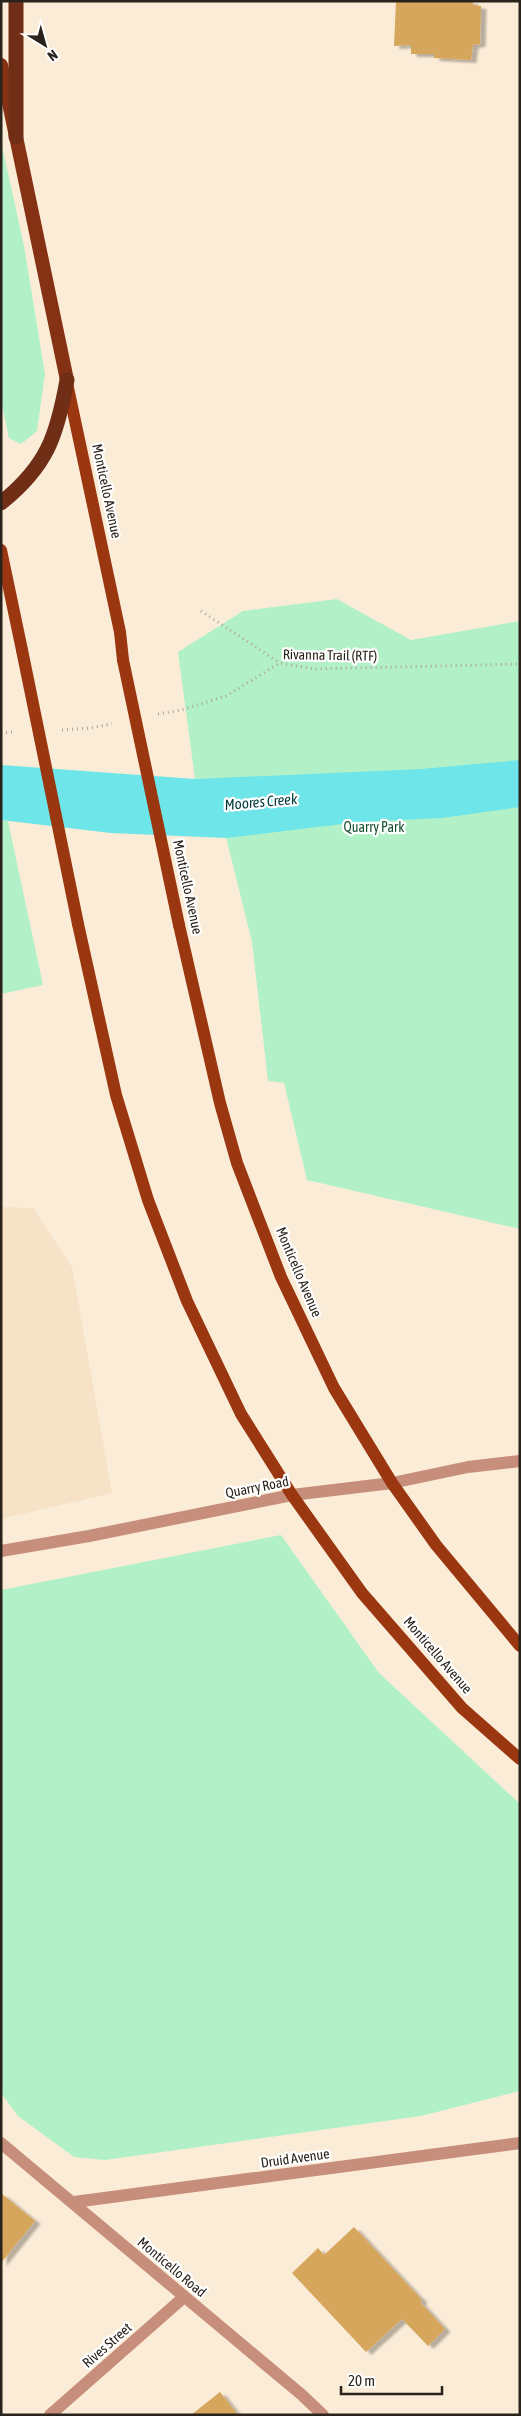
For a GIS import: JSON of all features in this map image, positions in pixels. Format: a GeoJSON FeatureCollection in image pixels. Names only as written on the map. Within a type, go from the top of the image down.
{"type":"FeatureCollection","features":[{"type":"Feature","properties":{"kind":"highway"},"geometry":{"type":"LineString","coordinates":[[16,1],[16,137]]}},
{"type":"Feature","properties":{"kind":"highway","name":"Monticello Avenue"},"geometry":{"type":"LineString","coordinates":[[1,64],[67,380]]}},
{"type":"Feature","properties":{"kind":"highway"},"geometry":{"type":"LineString","coordinates":[[1,503],[21,487],[47,452],[60,420],[67,380]]}},
{"type":"Feature","properties":{"kind":"main road","name":"Monticello Avenue"},"geometry":{"type":"LineString","coordinates":[[67,380],[120,632],[123,660],[179,925],[220,1103],[244,1181],[281,1277],[334,1388],[392,1483],[436,1545],[520,1646]]}},
{"type":"Feature","properties":{"kind":"main road","name":"Monticello Avenue"},"geometry":{"type":"LineString","coordinates":[[1,550],[78,924],[116,1095],[148,1200],[188,1302],[242,1414],[292,1495],[362,1593],[462,1708],[520,1759]]}},
{"type":"Feature","properties":{"kind":"street","name":"Quarry Road"},"geometry":{"type":"LineString","coordinates":[[1,1551],[89,1536],[292,1495],[392,1483],[468,1467],[520,1461]]}},
{"type":"Feature","properties":{"kind":"street","name":"Monticello Road"},"geometry":{"type":"LineString","coordinates":[[1,2143],[74,2202],[302,2395],[323,2415]]}},
{"type":"Feature","properties":{"kind":"street","name":"Druid Avenue"},"geometry":{"type":"LineString","coordinates":[[74,2202],[520,2144]]}},
{"type":"Feature","properties":{"kind":"street","name":"Rives Street"},"geometry":{"type":"LineString","coordinates":[[50,2415],[184,2297]]}},
{"type":"Feature","properties":{"kind":"path"},"geometry":{"type":"LineString","coordinates":[[201,611],[280,663]]}},
{"type":"Feature","properties":{"kind":"path","name":"Rivanna Trail (RTF)"},"geometry":{"type":"LineString","coordinates":[[154,715],[181,710],[226,696],[280,663],[314,668],[520,664]]}},
{"type":"Feature","properties":{"kind":"path"},"geometry":{"type":"LineString","coordinates":[[60,730],[90,728],[117,723]]}},
{"type":"Feature","properties":{"kind":"path"},"geometry":{"type":"LineString","coordinates":[[1,733],[21,732]]}},
{"type":"Feature","properties":{"kind":"shaded area"},"geometry":{"type":"Polygon","coordinates":[[[1,1207],[33,1208],[72,1267],[112,1493],[1,1519],[1,1207]]]}},
{"type":"Feature","properties":{"kind":"green space"},"geometry":{"type":"Polygon","coordinates":[[[1,141],[24,246],[45,374],[37,431],[21,444],[9,438],[1,401],[1,141]]]}},
{"type":"Feature","properties":{"kind":"green space","name":"Quarry Park"},"geometry":{"type":"Polygon","coordinates":[[[337,599],[411,640],[520,621],[520,1229],[307,1180],[284,1083],[268,1081],[252,942],[216,797],[229,778],[195,779],[178,652],[243,611],[337,599]]]}},
{"type":"Feature","properties":{"kind":"green space"},"geometry":{"type":"Polygon","coordinates":[[[1,820],[8,821],[43,985],[1,994],[1,820]]]}},
{"type":"Feature","properties":{"kind":"green space"},"geometry":{"type":"Polygon","coordinates":[[[281,1535],[379,1673],[520,1804],[520,2091],[421,2116],[105,2160],[74,2157],[18,2116],[1,2093],[1,1590],[281,1535]]]}},
{"type":"Feature","properties":{"kind":"water","name":"Moores Creek"},"geometry":{"type":"Polygon","coordinates":[[[520,760],[520,807],[442,818],[359,822],[226,838],[111,833],[1,820],[1,765],[195,779],[421,769],[520,760]]]}},
{"type":"Feature","properties":{"kind":"building"},"geometry":{"type":"Polygon","coordinates":[[[396,1],[473,1],[473,5],[481,6],[480,44],[473,45],[471,60],[434,58],[434,54],[411,54],[411,45],[394,46],[396,1]]]}},
{"type":"Feature","properties":{"kind":"building"},"geometry":{"type":"Polygon","coordinates":[[[1,2193],[35,2221],[1,2263],[1,2193]]]}},
{"type":"Feature","properties":{"kind":"building"},"geometry":{"type":"Polygon","coordinates":[[[354,2227],[422,2300],[420,2302],[445,2329],[428,2346],[402,2319],[366,2352],[292,2273],[318,2248],[324,2255],[354,2227]]]}},
{"type":"Feature","properties":{"kind":"building"},"geometry":{"type":"Polygon","coordinates":[[[220,2392],[238,2415],[191,2415],[220,2392]]]}}]}
